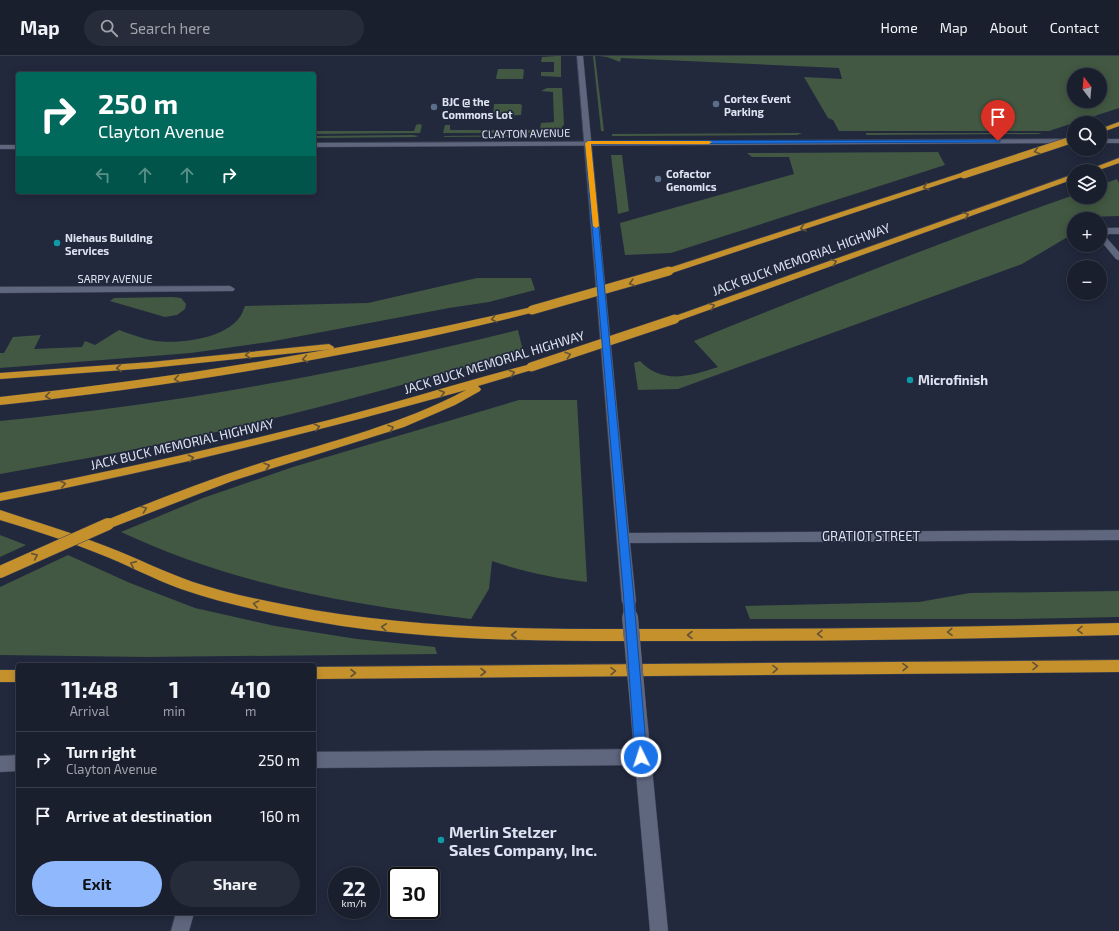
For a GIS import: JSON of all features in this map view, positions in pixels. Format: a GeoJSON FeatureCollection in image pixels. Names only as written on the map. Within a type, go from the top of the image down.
{"type":"FeatureCollection","features":[{"type":"Feature","properties":{"kind":"highway"},"geometry":{"type":"LineString","coordinates":[[1107,128],[1119,124]]}},
{"type":"Feature","properties":{"kind":"highway","name":"JACK BUCK MEMORIAL HIGHWAY"},"geometry":{"type":"LineString","coordinates":[[0,401],[220,373],[398,340],[532,310],[669,272],[1067,142]]}},
{"type":"Feature","properties":{"kind":"highway"},"geometry":{"type":"LineString","coordinates":[[1107,164],[1119,160]]}},
{"type":"Feature","properties":{"kind":"highway","name":"JACK BUCK MEMORIAL HIGHWAY"},"geometry":{"type":"LineString","coordinates":[[0,497],[174,462],[370,413],[493,379],[675,319],[1067,179]]}},
{"type":"Feature","properties":{"kind":"highway"},"geometry":{"type":"LineString","coordinates":[[0,376],[136,366],[398,340]]}},
{"type":"Feature","properties":{"kind":"highway"},"geometry":{"type":"LineString","coordinates":[[0,572],[108,524],[262,467],[413,420],[449,404],[493,379]]}},
{"type":"Feature","properties":{"kind":"highway"},"geometry":{"type":"LineString","coordinates":[[0,515],[102,550],[155,574],[197,589],[254,604],[382,627],[486,635],[723,635],[1119,629]]}},
{"type":"Feature","properties":{"kind":"highway"},"geometry":{"type":"LineString","coordinates":[[316,673],[1119,666]]}},
{"type":"Feature","properties":{"kind":"highway"},"geometry":{"type":"LineString","coordinates":[[0,676],[16,676]]}},
{"type":"Feature","properties":{"kind":"street"},"geometry":{"type":"LineString","coordinates":[[580,56],[624,538],[641,757],[658,931]]}},
{"type":"Feature","properties":{"kind":"street","name":"CLAYTON AVENUE"},"geometry":{"type":"LineString","coordinates":[[316,145],[1067,140]]}},
{"type":"Feature","properties":{"kind":"street"},"geometry":{"type":"LineString","coordinates":[[1107,141],[1119,141]]}},
{"type":"Feature","properties":{"kind":"street"},"geometry":{"type":"LineString","coordinates":[[0,147],[16,147]]}},
{"type":"Feature","properties":{"kind":"street"},"geometry":{"type":"LineString","coordinates":[[1119,231],[1101,234],[1101,237],[1119,257]]}},
{"type":"Feature","properties":{"kind":"street","name":"SARPY AVENUE"},"geometry":{"type":"LineString","coordinates":[[0,290],[230,289]]}},
{"type":"Feature","properties":{"kind":"street","name":"GRATIOT STREET"},"geometry":{"type":"LineString","coordinates":[[624,538],[1119,535]]}},
{"type":"Feature","properties":{"kind":"street"},"geometry":{"type":"LineString","coordinates":[[316,760],[641,757]]}},
{"type":"Feature","properties":{"kind":"street"},"geometry":{"type":"LineString","coordinates":[[0,764],[16,763]]}},
{"type":"Feature","properties":{"kind":"street"},"geometry":{"type":"LineString","coordinates":[[180,931],[184,915]]}},
{"type":"Feature","properties":{"kind":"green space"},"geometry":{"type":"Polygon","coordinates":[[[561,56],[561,77],[541,76],[541,72],[554,72],[554,62],[541,62],[542,57],[561,56]]]}},
{"type":"Feature","properties":{"kind":"green space"},"geometry":{"type":"Polygon","coordinates":[[[593,56],[595,56],[604,131],[601,131],[593,56]]]}},
{"type":"Feature","properties":{"kind":"green space"},"geometry":{"type":"Polygon","coordinates":[[[599,56],[1119,56],[1119,108],[1095,116],[1067,116],[1067,125],[1049,131],[839,131],[833,120],[828,118],[804,77],[842,79],[839,68],[621,58],[620,62],[607,57],[599,56]]]}},
{"type":"Feature","properties":{"kind":"green space"},"geometry":{"type":"Polygon","coordinates":[[[498,69],[522,69],[524,70],[523,79],[497,79],[498,69]]]}},
{"type":"Feature","properties":{"kind":"green space"},"geometry":{"type":"Polygon","coordinates":[[[547,88],[562,88],[564,124],[557,131],[547,133],[443,133],[445,125],[450,125],[450,130],[540,130],[541,123],[554,122],[553,92],[541,91],[547,88]]]}},
{"type":"Feature","properties":{"kind":"green space"},"geometry":{"type":"Polygon","coordinates":[[[494,104],[520,104],[522,105],[521,115],[493,116],[494,104]]]}},
{"type":"Feature","properties":{"kind":"green space"},"geometry":{"type":"Polygon","coordinates":[[[416,125],[422,125],[420,133],[316,134],[316,131],[414,131],[416,125]]]}},
{"type":"Feature","properties":{"kind":"green space"},"geometry":{"type":"Polygon","coordinates":[[[559,133],[562,136],[443,136],[546,135],[559,133]]]}},
{"type":"Feature","properties":{"kind":"green space"},"geometry":{"type":"Polygon","coordinates":[[[802,133],[797,135],[612,136],[612,134],[802,133]]]}},
{"type":"Feature","properties":{"kind":"green space"},"geometry":{"type":"Polygon","coordinates":[[[866,133],[1042,133],[866,135],[866,133]]]}},
{"type":"Feature","properties":{"kind":"green space"},"geometry":{"type":"Polygon","coordinates":[[[316,136],[419,136],[316,138],[316,136]]]}},
{"type":"Feature","properties":{"kind":"green space"},"geometry":{"type":"Polygon","coordinates":[[[938,152],[945,165],[671,253],[625,255],[620,223],[794,174],[789,157],[752,157],[747,153],[938,152]]]}},
{"type":"Feature","properties":{"kind":"green space"},"geometry":{"type":"Polygon","coordinates":[[[611,155],[622,155],[629,211],[618,214],[611,155]]]}},
{"type":"Feature","properties":{"kind":"green space"},"geometry":{"type":"Polygon","coordinates":[[[1117,179],[1119,183],[1119,216],[1107,216],[1107,212],[1067,212],[1067,237],[1022,264],[678,389],[638,390],[634,363],[640,361],[649,369],[667,376],[687,375],[718,367],[694,341],[883,266],[1067,198],[1067,204],[1107,204],[1107,183],[1117,179]]]}},
{"type":"Feature","properties":{"kind":"green space"},"geometry":{"type":"Polygon","coordinates":[[[477,278],[531,278],[535,290],[489,302],[449,308],[269,342],[191,353],[0,368],[0,353],[4,353],[13,337],[41,335],[34,349],[82,347],[85,341],[95,345],[119,330],[155,341],[188,341],[223,331],[239,318],[245,306],[368,303],[477,278]]]}},
{"type":"Feature","properties":{"kind":"green space"},"geometry":{"type":"Polygon","coordinates":[[[114,298],[181,298],[186,304],[185,309],[177,315],[165,317],[110,301],[114,298]]]}},
{"type":"Feature","properties":{"kind":"green space"},"geometry":{"type":"Polygon","coordinates":[[[518,330],[523,351],[419,380],[316,408],[185,439],[0,474],[0,421],[130,406],[228,391],[358,367],[518,330]]]}},
{"type":"Feature","properties":{"kind":"green space"},"geometry":{"type":"Polygon","coordinates":[[[519,400],[577,400],[587,582],[539,574],[492,561],[489,589],[471,619],[380,607],[292,590],[206,566],[121,532],[203,498],[293,467],[519,400]]]}},
{"type":"Feature","properties":{"kind":"green space"},"geometry":{"type":"Polygon","coordinates":[[[0,535],[26,545],[0,557],[0,535]]]}},
{"type":"Feature","properties":{"kind":"green space"},"geometry":{"type":"Polygon","coordinates":[[[68,555],[130,583],[195,608],[275,626],[357,639],[435,647],[437,654],[146,657],[0,655],[0,587],[68,555]]]}},
{"type":"Feature","properties":{"kind":"green space"},"geometry":{"type":"Polygon","coordinates":[[[1119,591],[1119,617],[1017,619],[750,619],[745,606],[919,602],[970,593],[1119,591]]]}},
{"type":"Feature","properties":{"kind":"slow traffic"},"geometry":{"type":"LineString","coordinates":[[596,226],[588,143],[709,142]]}},
{"type":"Feature","properties":{"kind":"place","name":"Cortex Event Parking"},"geometry":{"type":"Point","coordinates":[716,104]}},
{"type":"Feature","properties":{"kind":"place","name":"BJC @ the Commons Lot"},"geometry":{"type":"Point","coordinates":[434,107]}},
{"type":"Feature","properties":{"kind":"place","name":"Cofactor Genomics"},"geometry":{"type":"Point","coordinates":[658,179]}},
{"type":"Feature","properties":{"kind":"place","name":"Niehaus Building Services"},"geometry":{"type":"Point","coordinates":[57,243]}},
{"type":"Feature","properties":{"kind":"place","name":"Microfinish"},"geometry":{"type":"Point","coordinates":[910,380]}},
{"type":"Feature","properties":{"kind":"place","name":"Merlin Stelzer Sales Company, Inc."},"geometry":{"type":"Point","coordinates":[441,840]}},
{"type":"Feature","properties":{"kind":"route"},"geometry":{"type":"LineString","coordinates":[[641,757],[639,716],[588,143],[998,141]]}}]}
